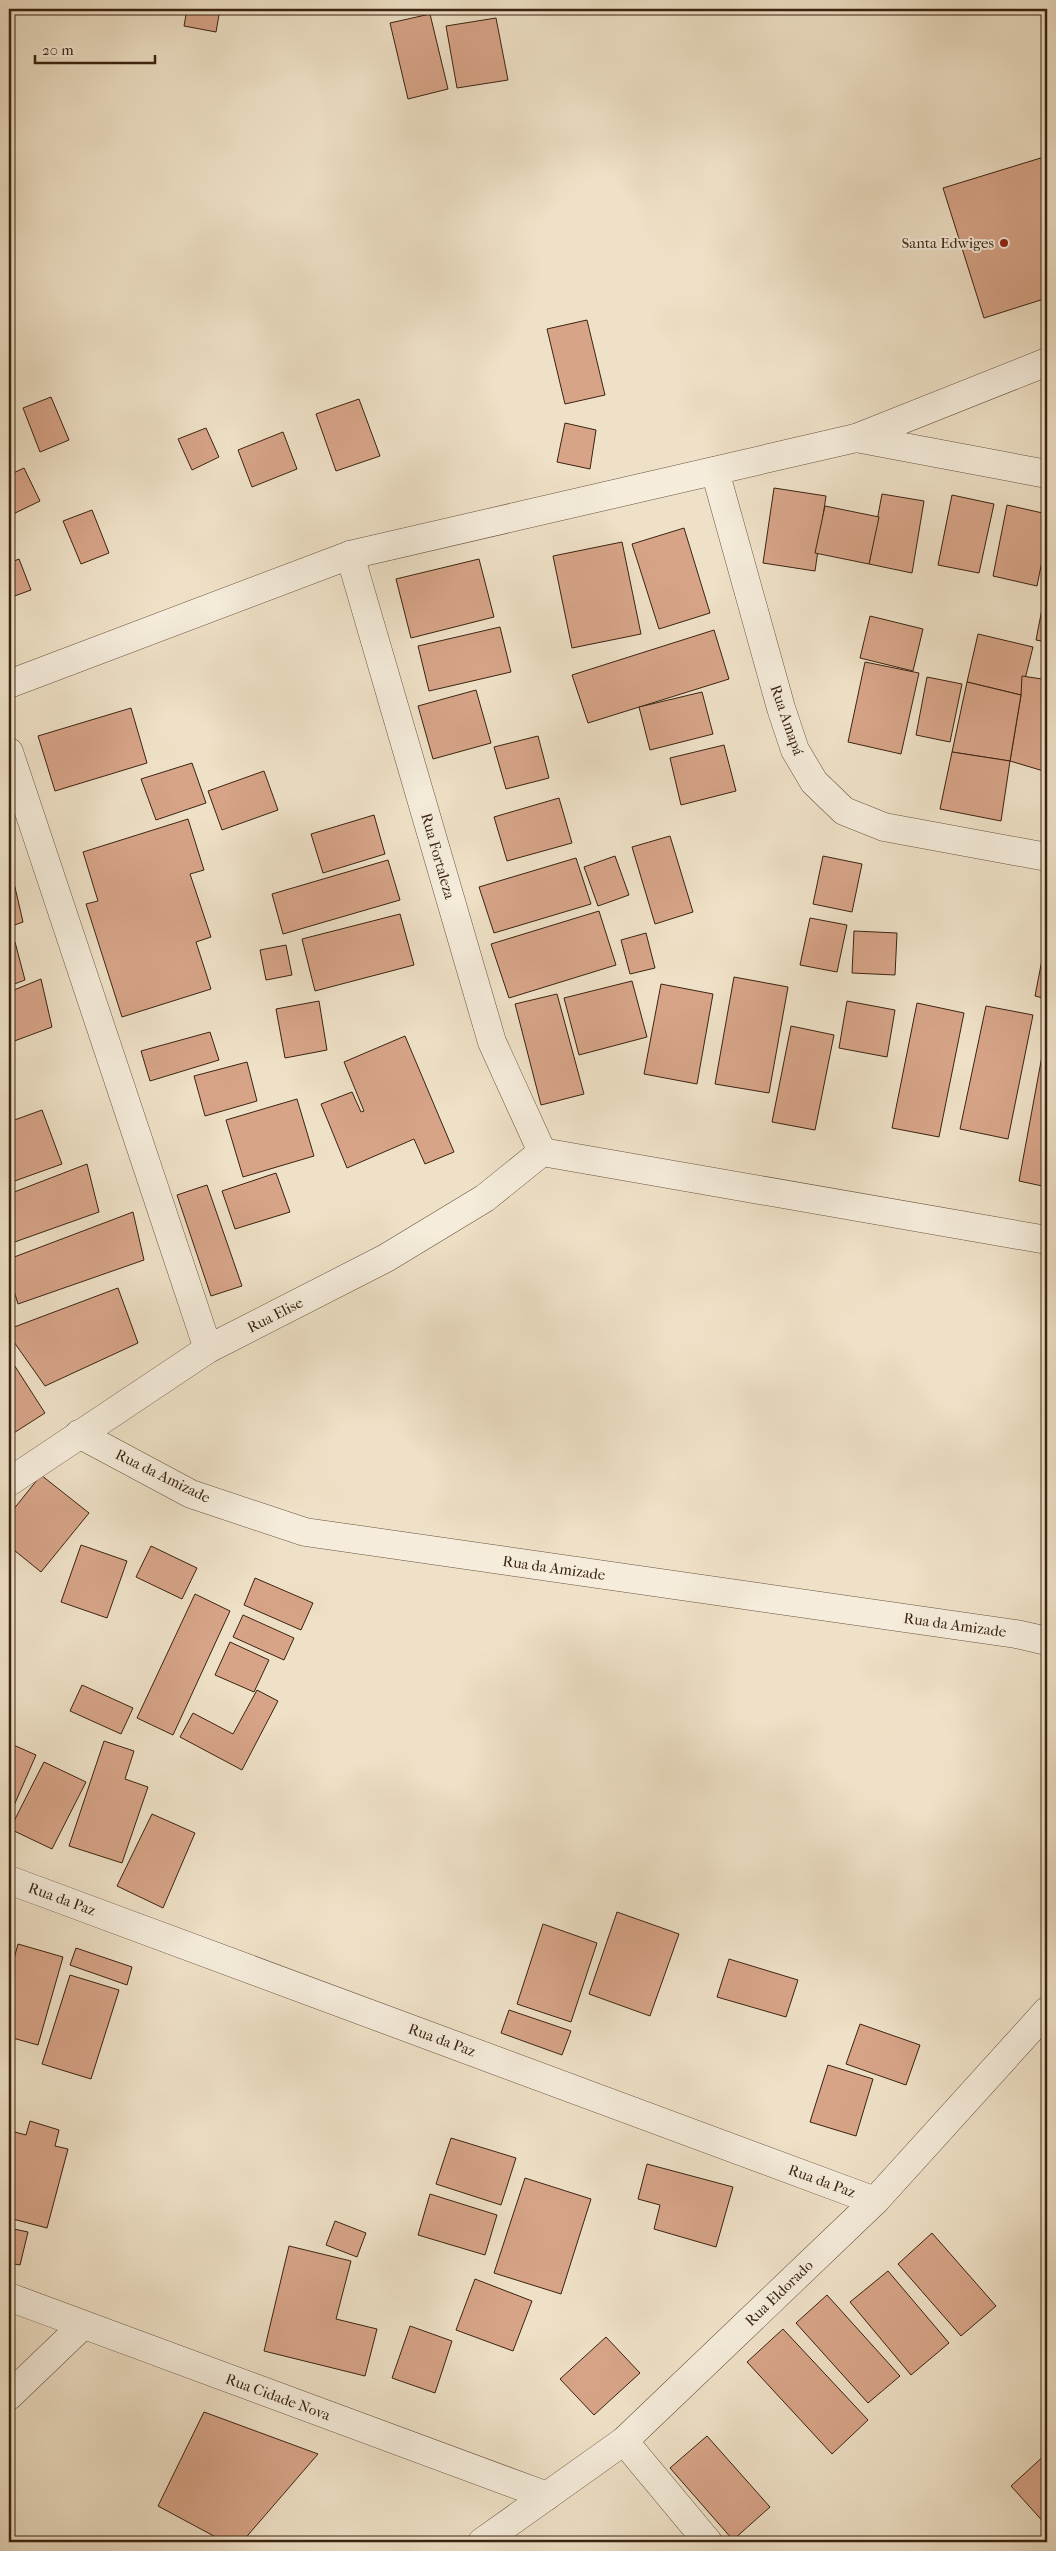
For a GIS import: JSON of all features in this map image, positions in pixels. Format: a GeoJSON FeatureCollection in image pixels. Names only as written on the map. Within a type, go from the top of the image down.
{"type":"FeatureCollection","features":[{"type":"Feature","properties":{"kind":"street"},"geometry":{"type":"LineString","coordinates":[[9,684],[350,554],[715,472],[856,438],[1047,362]]}},
{"type":"Feature","properties":{"kind":"street"},"geometry":{"type":"LineString","coordinates":[[856,438],[1047,474]]}},
{"type":"Feature","properties":{"kind":"street","name":"Rua Amapá"},"geometry":{"type":"LineString","coordinates":[[715,472],[794,750],[814,782],[844,811],[884,827],[1047,857]]}},
{"type":"Feature","properties":{"kind":"street","name":"Rua Fortaleza"},"geometry":{"type":"LineString","coordinates":[[350,554],[492,1042],[542,1152]]}},
{"type":"Feature","properties":{"kind":"street"},"geometry":{"type":"LineString","coordinates":[[9,752],[208,1348]]}},
{"type":"Feature","properties":{"kind":"street"},"geometry":{"type":"LineString","coordinates":[[542,1152],[1047,1240]]}},
{"type":"Feature","properties":{"kind":"street","name":"Rua Elise"},"geometry":{"type":"LineString","coordinates":[[9,1482],[208,1348],[386,1258],[485,1198],[542,1152]]}},
{"type":"Feature","properties":{"kind":"street","name":"Rua da Amizade"},"geometry":{"type":"LineString","coordinates":[[79,1434],[191,1494],[305,1532],[1016,1634],[1047,1641]]}},
{"type":"Feature","properties":{"kind":"street","name":"Rua da Paz"},"geometry":{"type":"LineString","coordinates":[[9,1880],[875,2201]]}},
{"type":"Feature","properties":{"kind":"street","name":"Rua Eldorado"},"geometry":{"type":"LineString","coordinates":[[482,2542],[624,2441],[875,2201],[1047,2011]]}},
{"type":"Feature","properties":{"kind":"street","name":"Rua Cidade Nova"},"geometry":{"type":"LineString","coordinates":[[9,2298],[547,2496]]}},
{"type":"Feature","properties":{"kind":"street"},"geometry":{"type":"LineString","coordinates":[[9,2396],[83,2325]]}},
{"type":"Feature","properties":{"kind":"street"},"geometry":{"type":"LineString","coordinates":[[624,2441],[708,2542]]}},
{"type":"Feature","properties":{"kind":"building"},"geometry":{"type":"Polygon","coordinates":[[[187,9],[220,9],[216,32],[184,26],[187,9]]]}},
{"type":"Feature","properties":{"kind":"building"},"geometry":{"type":"Polygon","coordinates":[[[430,14],[448,89],[408,99],[390,23],[430,14]]]}},
{"type":"Feature","properties":{"kind":"building"},"geometry":{"type":"Polygon","coordinates":[[[496,18],[508,80],[457,88],[446,26],[496,18]]]}},
{"type":"Feature","properties":{"kind":"building","name":"Santa Edwiges"},"geometry":{"type":"Polygon","coordinates":[[[1044,157],[1047,169],[1047,298],[984,318],[943,188],[1044,157]]]}},
{"type":"Feature","properties":{"kind":"building"},"geometry":{"type":"Polygon","coordinates":[[[587,320],[605,395],[565,404],[547,329],[587,320]]]}},
{"type":"Feature","properties":{"kind":"building"},"geometry":{"type":"Polygon","coordinates":[[[51,397],[69,440],[40,452],[23,408],[51,397]]]}},
{"type":"Feature","properties":{"kind":"building"},"geometry":{"type":"Polygon","coordinates":[[[359,399],[380,456],[336,471],[316,414],[359,399]]]}},
{"type":"Feature","properties":{"kind":"building"},"geometry":{"type":"Polygon","coordinates":[[[565,423],[596,430],[590,469],[557,462],[565,423]]]}},
{"type":"Feature","properties":{"kind":"building"},"geometry":{"type":"Polygon","coordinates":[[[206,428],[219,457],[192,470],[178,439],[206,428]]]}},
{"type":"Feature","properties":{"kind":"building"},"geometry":{"type":"Polygon","coordinates":[[[283,432],[297,469],[252,487],[238,450],[283,432]]]}},
{"type":"Feature","properties":{"kind":"building"},"geometry":{"type":"Polygon","coordinates":[[[24,468],[40,501],[9,516],[9,475],[24,468]]]}},
{"type":"Feature","properties":{"kind":"building"},"geometry":{"type":"Polygon","coordinates":[[[774,488],[826,496],[815,571],[763,563],[774,488]]]}},
{"type":"Feature","properties":{"kind":"building"},"geometry":{"type":"Polygon","coordinates":[[[882,494],[924,501],[912,573],[869,564],[882,494]]]}},
{"type":"Feature","properties":{"kind":"building"},"geometry":{"type":"Polygon","coordinates":[[[952,495],[994,504],[979,573],[938,565],[952,495]]]}},
{"type":"Feature","properties":{"kind":"building"},"geometry":{"type":"Polygon","coordinates":[[[1007,505],[1047,514],[1047,536],[1037,586],[993,576],[1007,505]]]}},
{"type":"Feature","properties":{"kind":"building"},"geometry":{"type":"Polygon","coordinates":[[[825,506],[879,517],[869,564],[815,553],[825,506]]]}},
{"type":"Feature","properties":{"kind":"building"},"geometry":{"type":"Polygon","coordinates":[[[92,510],[109,553],[81,564],[63,521],[92,510]]]}},
{"type":"Feature","properties":{"kind":"building"},"geometry":{"type":"Polygon","coordinates":[[[684,528],[710,613],[659,629],[632,544],[684,528]]]}},
{"type":"Feature","properties":{"kind":"building"},"geometry":{"type":"Polygon","coordinates":[[[622,542],[641,634],[572,648],[553,556],[622,542]]]}},
{"type":"Feature","properties":{"kind":"building"},"geometry":{"type":"Polygon","coordinates":[[[19,559],[31,590],[9,598],[9,563],[19,559]]]}},
{"type":"Feature","properties":{"kind":"building"},"geometry":{"type":"Polygon","coordinates":[[[479,559],[494,617],[411,638],[396,579],[479,559]]]}},
{"type":"Feature","properties":{"kind":"building"},"geometry":{"type":"Polygon","coordinates":[[[1047,583],[1047,642],[1036,640],[1047,583]]]}},
{"type":"Feature","properties":{"kind":"building"},"geometry":{"type":"Polygon","coordinates":[[[870,616],[923,629],[913,671],[860,658],[870,616]]]}},
{"type":"Feature","properties":{"kind":"building"},"geometry":{"type":"Polygon","coordinates":[[[500,627],[511,672],[429,691],[418,646],[500,627]]]}},
{"type":"Feature","properties":{"kind":"building"},"geometry":{"type":"Polygon","coordinates":[[[714,630],[729,679],[588,723],[572,675],[714,630]]]}},
{"type":"Feature","properties":{"kind":"building"},"geometry":{"type":"Polygon","coordinates":[[[978,634],[1033,647],[1021,695],[967,682],[978,634]]]}},
{"type":"Feature","properties":{"kind":"building"},"geometry":{"type":"Polygon","coordinates":[[[1047,661],[1047,707],[1042,679],[1047,661]]]}},
{"type":"Feature","properties":{"kind":"building"},"geometry":{"type":"Polygon","coordinates":[[[865,662],[919,673],[901,754],[848,742],[865,662]]]}},
{"type":"Feature","properties":{"kind":"building"},"geometry":{"type":"Polygon","coordinates":[[[1022,676],[1042,679],[1047,707],[1047,772],[1010,761],[1021,695],[1022,676]]]}},
{"type":"Feature","properties":{"kind":"building"},"geometry":{"type":"Polygon","coordinates":[[[927,677],[962,684],[950,742],[916,735],[927,677]]]}},
{"type":"Feature","properties":{"kind":"building"},"geometry":{"type":"Polygon","coordinates":[[[967,682],[1021,695],[1010,761],[952,752],[967,682]]]}},
{"type":"Feature","properties":{"kind":"building"},"geometry":{"type":"Polygon","coordinates":[[[476,690],[491,743],[433,759],[418,706],[476,690]]]}},
{"type":"Feature","properties":{"kind":"building"},"geometry":{"type":"Polygon","coordinates":[[[702,692],[713,734],[650,750],[639,707],[702,692]]]}},
{"type":"Feature","properties":{"kind":"building"},"geometry":{"type":"Polygon","coordinates":[[[131,708],[147,763],[55,791],[38,736],[131,708]]]}},
{"type":"Feature","properties":{"kind":"building"},"geometry":{"type":"Polygon","coordinates":[[[538,736],[549,778],[506,789],[494,747],[538,736]]]}},
{"type":"Feature","properties":{"kind":"building"},"geometry":{"type":"Polygon","coordinates":[[[724,745],[736,791],[681,805],[670,758],[724,745]]]}},
{"type":"Feature","properties":{"kind":"building"},"geometry":{"type":"Polygon","coordinates":[[[952,752],[1010,761],[1001,821],[940,809],[952,752]]]}},
{"type":"Feature","properties":{"kind":"building"},"geometry":{"type":"Polygon","coordinates":[[[192,763],[206,803],[156,820],[141,779],[192,763]]]}},
{"type":"Feature","properties":{"kind":"building"},"geometry":{"type":"Polygon","coordinates":[[[264,771],[278,810],[222,830],[208,791],[264,771]]]}},
{"type":"Feature","properties":{"kind":"building"},"geometry":{"type":"Polygon","coordinates":[[[559,798],[572,843],[507,861],[494,817],[559,798]]]}},
{"type":"Feature","properties":{"kind":"building"},"geometry":{"type":"Polygon","coordinates":[[[374,815],[385,854],[323,873],[311,834],[374,815]]]}},
{"type":"Feature","properties":{"kind":"building"},"geometry":{"type":"Polygon","coordinates":[[[188,819],[204,870],[190,874],[211,937],[196,942],[211,989],[122,1017],[86,904],[98,901],[83,852],[188,819]]]}},
{"type":"Feature","properties":{"kind":"building"},"geometry":{"type":"Polygon","coordinates":[[[670,836],[693,912],[655,924],[632,847],[670,836]]]}},
{"type":"Feature","properties":{"kind":"building"},"geometry":{"type":"Polygon","coordinates":[[[615,856],[629,895],[598,906],[584,867],[615,856]]]}},
{"type":"Feature","properties":{"kind":"building"},"geometry":{"type":"Polygon","coordinates":[[[823,856],[862,864],[852,912],[813,904],[823,856]]]}},
{"type":"Feature","properties":{"kind":"building"},"geometry":{"type":"Polygon","coordinates":[[[576,858],[591,904],[494,933],[479,887],[576,858]]]}},
{"type":"Feature","properties":{"kind":"building"},"geometry":{"type":"Polygon","coordinates":[[[388,860],[400,900],[283,934],[272,894],[388,860]]]}},
{"type":"Feature","properties":{"kind":"building"},"geometry":{"type":"Polygon","coordinates":[[[14,883],[23,922],[9,927],[9,885],[14,883]]]}},
{"type":"Feature","properties":{"kind":"building"},"geometry":{"type":"Polygon","coordinates":[[[599,911],[616,965],[509,998],[491,944],[599,911]]]}},
{"type":"Feature","properties":{"kind":"building"},"geometry":{"type":"Polygon","coordinates":[[[400,914],[414,965],[315,991],[302,939],[400,914]]]}},
{"type":"Feature","properties":{"kind":"building"},"geometry":{"type":"Polygon","coordinates":[[[810,918],[847,925],[837,972],[800,965],[810,918]]]}},
{"type":"Feature","properties":{"kind":"building"},"geometry":{"type":"Polygon","coordinates":[[[854,931],[897,933],[895,975],[852,973],[854,931]]]}},
{"type":"Feature","properties":{"kind":"building"},"geometry":{"type":"Polygon","coordinates":[[[646,933],[655,968],[630,974],[621,940],[646,933]]]}},
{"type":"Feature","properties":{"kind":"building"},"geometry":{"type":"Polygon","coordinates":[[[1047,934],[1047,999],[1035,996],[1047,934]]]}},
{"type":"Feature","properties":{"kind":"building"},"geometry":{"type":"Polygon","coordinates":[[[15,942],[25,980],[9,986],[9,943],[15,942]]]}},
{"type":"Feature","properties":{"kind":"building"},"geometry":{"type":"Polygon","coordinates":[[[286,945],[292,975],[266,980],[260,950],[286,945]]]}},
{"type":"Feature","properties":{"kind":"building"},"geometry":{"type":"Polygon","coordinates":[[[734,977],[788,987],[769,1093],[715,1084],[734,977]]]}},
{"type":"Feature","properties":{"kind":"building"},"geometry":{"type":"Polygon","coordinates":[[[41,979],[52,1027],[9,1043],[9,992],[41,979]]]}},
{"type":"Feature","properties":{"kind":"building"},"geometry":{"type":"Polygon","coordinates":[[[632,981],[647,1037],[579,1055],[564,998],[632,981]]]}},
{"type":"Feature","properties":{"kind":"building"},"geometry":{"type":"Polygon","coordinates":[[[661,984],[713,994],[697,1084],[644,1074],[661,984]]]}},
{"type":"Feature","properties":{"kind":"building"},"geometry":{"type":"Polygon","coordinates":[[[557,994],[584,1094],[541,1105],[515,1004],[557,994]]]}},
{"type":"Feature","properties":{"kind":"building"},"geometry":{"type":"Polygon","coordinates":[[[319,1001],[327,1050],[285,1058],[276,1009],[319,1001]]]}},
{"type":"Feature","properties":{"kind":"building"},"geometry":{"type":"Polygon","coordinates":[[[847,1001],[895,1010],[887,1057],[839,1048],[847,1001]]]}},
{"type":"Feature","properties":{"kind":"building"},"geometry":{"type":"Polygon","coordinates":[[[917,1003],[964,1013],[939,1137],[892,1128],[917,1003]]]}},
{"type":"Feature","properties":{"kind":"building"},"geometry":{"type":"Polygon","coordinates":[[[986,1006],[1033,1015],[1008,1139],[960,1129],[986,1006]]]}},
{"type":"Feature","properties":{"kind":"building"},"geometry":{"type":"Polygon","coordinates":[[[791,1026],[834,1035],[815,1130],[772,1122],[791,1026]]]}},
{"type":"Feature","properties":{"kind":"building"},"geometry":{"type":"Polygon","coordinates":[[[210,1032],[219,1060],[150,1081],[141,1051],[210,1032]]]}},
{"type":"Feature","properties":{"kind":"building"},"geometry":{"type":"Polygon","coordinates":[[[405,1036],[454,1152],[425,1164],[414,1139],[347,1168],[321,1104],[352,1092],[361,1112],[364,1111],[344,1062],[405,1036]]]}},
{"type":"Feature","properties":{"kind":"building"},"geometry":{"type":"Polygon","coordinates":[[[1042,1056],[1047,1057],[1047,1187],[1019,1181],[1042,1056]]]}},
{"type":"Feature","properties":{"kind":"building"},"geometry":{"type":"Polygon","coordinates":[[[247,1062],[257,1101],[205,1116],[194,1076],[247,1062]]]}},
{"type":"Feature","properties":{"kind":"building"},"geometry":{"type":"Polygon","coordinates":[[[297,1099],[314,1156],[243,1177],[226,1120],[297,1099]]]}},
{"type":"Feature","properties":{"kind":"building"},"geometry":{"type":"Polygon","coordinates":[[[42,1110],[62,1164],[9,1183],[9,1122],[42,1110]]]}},
{"type":"Feature","properties":{"kind":"building"},"geometry":{"type":"Polygon","coordinates":[[[87,1164],[99,1212],[9,1244],[9,1194],[87,1164]]]}},
{"type":"Feature","properties":{"kind":"building"},"geometry":{"type":"Polygon","coordinates":[[[276,1173],[290,1212],[235,1229],[222,1191],[276,1173]]]}},
{"type":"Feature","properties":{"kind":"building"},"geometry":{"type":"Polygon","coordinates":[[[207,1185],[242,1286],[211,1296],[177,1195],[207,1185]]]}},
{"type":"Feature","properties":{"kind":"building"},"geometry":{"type":"Polygon","coordinates":[[[133,1212],[144,1260],[18,1304],[9,1275],[9,1259],[133,1212]]]}},
{"type":"Feature","properties":{"kind":"building"},"geometry":{"type":"Polygon","coordinates":[[[118,1288],[138,1343],[45,1386],[9,1335],[9,1329],[118,1288]]]}},
{"type":"Feature","properties":{"kind":"building"},"geometry":{"type":"Polygon","coordinates":[[[9,1357],[45,1413],[9,1436],[9,1357]]]}},
{"type":"Feature","properties":{"kind":"building"},"geometry":{"type":"Polygon","coordinates":[[[41,1475],[89,1513],[41,1572],[9,1546],[9,1515],[41,1475]]]}},
{"type":"Feature","properties":{"kind":"building"},"geometry":{"type":"Polygon","coordinates":[[[81,1545],[127,1561],[107,1618],[61,1602],[81,1545]]]}},
{"type":"Feature","properties":{"kind":"building"},"geometry":{"type":"Polygon","coordinates":[[[151,1546],[197,1568],[182,1599],[136,1577],[151,1546]]]}},
{"type":"Feature","properties":{"kind":"building"},"geometry":{"type":"Polygon","coordinates":[[[255,1578],[313,1603],[301,1630],[244,1605],[255,1578]]]}},
{"type":"Feature","properties":{"kind":"building"},"geometry":{"type":"Polygon","coordinates":[[[195,1594],[230,1611],[173,1735],[137,1718],[195,1594]]]}},
{"type":"Feature","properties":{"kind":"building"},"geometry":{"type":"Polygon","coordinates":[[[243,1615],[294,1638],[284,1660],[233,1637],[243,1615]]]}},
{"type":"Feature","properties":{"kind":"building"},"geometry":{"type":"Polygon","coordinates":[[[230,1642],[269,1660],[254,1692],[215,1675],[230,1642]]]}},
{"type":"Feature","properties":{"kind":"building"},"geometry":{"type":"Polygon","coordinates":[[[82,1685],[133,1708],[121,1734],[70,1711],[82,1685]]]}},
{"type":"Feature","properties":{"kind":"building"},"geometry":{"type":"Polygon","coordinates":[[[257,1690],[278,1701],[242,1770],[180,1737],[193,1713],[233,1734],[257,1690]]]}},
{"type":"Feature","properties":{"kind":"building"},"geometry":{"type":"Polygon","coordinates":[[[104,1741],[134,1751],[125,1779],[148,1787],[122,1863],[69,1846],[104,1741]]]}},
{"type":"Feature","properties":{"kind":"building"},"geometry":{"type":"Polygon","coordinates":[[[9,1743],[36,1755],[9,1817],[9,1743]]]}},
{"type":"Feature","properties":{"kind":"building"},"geometry":{"type":"Polygon","coordinates":[[[44,1762],[86,1782],[52,1849],[10,1829],[44,1762]]]}},
{"type":"Feature","properties":{"kind":"building"},"geometry":{"type":"Polygon","coordinates":[[[152,1814],[195,1833],[163,1908],[117,1886],[152,1814]]]}},
{"type":"Feature","properties":{"kind":"building"},"geometry":{"type":"Polygon","coordinates":[[[617,1912],[679,1934],[650,2016],[589,1994],[617,1912]]]}},
{"type":"Feature","properties":{"kind":"building"},"geometry":{"type":"Polygon","coordinates":[[[543,1924],[597,1943],[571,2022],[517,2004],[543,1924]]]}},
{"type":"Feature","properties":{"kind":"building"},"geometry":{"type":"Polygon","coordinates":[[[18,1944],[63,1957],[38,2045],[9,2037],[9,1977],[18,1944]]]}},
{"type":"Feature","properties":{"kind":"building"},"geometry":{"type":"Polygon","coordinates":[[[76,1948],[132,1967],[127,1985],[70,1965],[76,1948]]]}},
{"type":"Feature","properties":{"kind":"building"},"geometry":{"type":"Polygon","coordinates":[[[729,1959],[798,1980],[786,2017],[717,1997],[729,1959]]]}},
{"type":"Feature","properties":{"kind":"building"},"geometry":{"type":"Polygon","coordinates":[[[70,1975],[119,1990],[91,2079],[42,2064],[70,1975]]]}},
{"type":"Feature","properties":{"kind":"building"},"geometry":{"type":"Polygon","coordinates":[[[509,2010],[571,2031],[562,2055],[501,2033],[509,2010]]]}},
{"type":"Feature","properties":{"kind":"building"},"geometry":{"type":"Polygon","coordinates":[[[860,2024],[920,2045],[906,2085],[846,2064],[860,2024]]]}},
{"type":"Feature","properties":{"kind":"building"},"geometry":{"type":"Polygon","coordinates":[[[828,2065],[873,2079],[856,2136],[810,2122],[828,2065]]]}},
{"type":"Feature","properties":{"kind":"building"},"geometry":{"type":"Polygon","coordinates":[[[30,2121],[59,2130],[55,2146],[68,2149],[47,2228],[9,2218],[9,2138],[11,2131],[26,2135],[30,2121]]]}},
{"type":"Feature","properties":{"kind":"building"},"geometry":{"type":"Polygon","coordinates":[[[451,2138],[516,2158],[501,2205],[436,2184],[451,2138]]]}},
{"type":"Feature","properties":{"kind":"building"},"geometry":{"type":"Polygon","coordinates":[[[647,2164],[733,2187],[716,2247],[654,2229],[660,2205],[638,2199],[647,2164]]]}},
{"type":"Feature","properties":{"kind":"building"},"geometry":{"type":"Polygon","coordinates":[[[525,2178],[591,2199],[561,2294],[494,2273],[525,2178]]]}},
{"type":"Feature","properties":{"kind":"building"},"geometry":{"type":"Polygon","coordinates":[[[430,2194],[497,2215],[485,2255],[418,2235],[430,2194]]]}},
{"type":"Feature","properties":{"kind":"building"},"geometry":{"type":"Polygon","coordinates":[[[335,2221],[366,2233],[357,2257],[326,2245],[335,2221]]]}},
{"type":"Feature","properties":{"kind":"building"},"geometry":{"type":"Polygon","coordinates":[[[9,2228],[28,2232],[20,2265],[9,2263],[9,2228]]]}},
{"type":"Feature","properties":{"kind":"building"},"geometry":{"type":"Polygon","coordinates":[[[932,2233],[996,2306],[961,2336],[898,2264],[932,2233]]]}},
{"type":"Feature","properties":{"kind":"building"},"geometry":{"type":"Polygon","coordinates":[[[289,2246],[351,2261],[336,2319],[377,2329],[365,2376],[264,2351],[289,2246]]]}},
{"type":"Feature","properties":{"kind":"building"},"geometry":{"type":"Polygon","coordinates":[[[888,2271],[949,2343],[911,2375],[850,2302],[888,2271]]]}},
{"type":"Feature","properties":{"kind":"building"},"geometry":{"type":"Polygon","coordinates":[[[475,2279],[532,2301],[513,2351],[456,2330],[475,2279]]]}},
{"type":"Feature","properties":{"kind":"building"},"geometry":{"type":"Polygon","coordinates":[[[827,2295],[900,2376],[868,2403],[796,2323],[827,2295]]]}},
{"type":"Feature","properties":{"kind":"building"},"geometry":{"type":"Polygon","coordinates":[[[410,2326],[452,2341],[435,2393],[392,2378],[410,2326]]]}},
{"type":"Feature","properties":{"kind":"building"},"geometry":{"type":"Polygon","coordinates":[[[783,2329],[868,2420],[832,2454],[747,2362],[783,2329]]]}},
{"type":"Feature","properties":{"kind":"building"},"geometry":{"type":"Polygon","coordinates":[[[606,2337],[640,2373],[594,2415],[560,2379],[606,2337]]]}},
{"type":"Feature","properties":{"kind":"building"},"geometry":{"type":"Polygon","coordinates":[[[204,2412],[318,2454],[242,2542],[225,2542],[158,2506],[204,2412]]]}},
{"type":"Feature","properties":{"kind":"building"},"geometry":{"type":"Polygon","coordinates":[[[707,2436],[770,2507],[733,2540],[670,2468],[707,2436]]]}},
{"type":"Feature","properties":{"kind":"building"},"geometry":{"type":"Polygon","coordinates":[[[1047,2453],[1047,2526],[1011,2486],[1047,2453]]]}},
{"type":"Feature","properties":{"kind":"building"},"geometry":{"type":"Polygon","coordinates":[[[801,2536],[806,2542],[794,2542],[801,2536]]]}},
{"type":"Feature","properties":{"kind":"place","name":"Santa Edwiges"},"geometry":{"type":"Point","coordinates":[1004,243]}}]}
